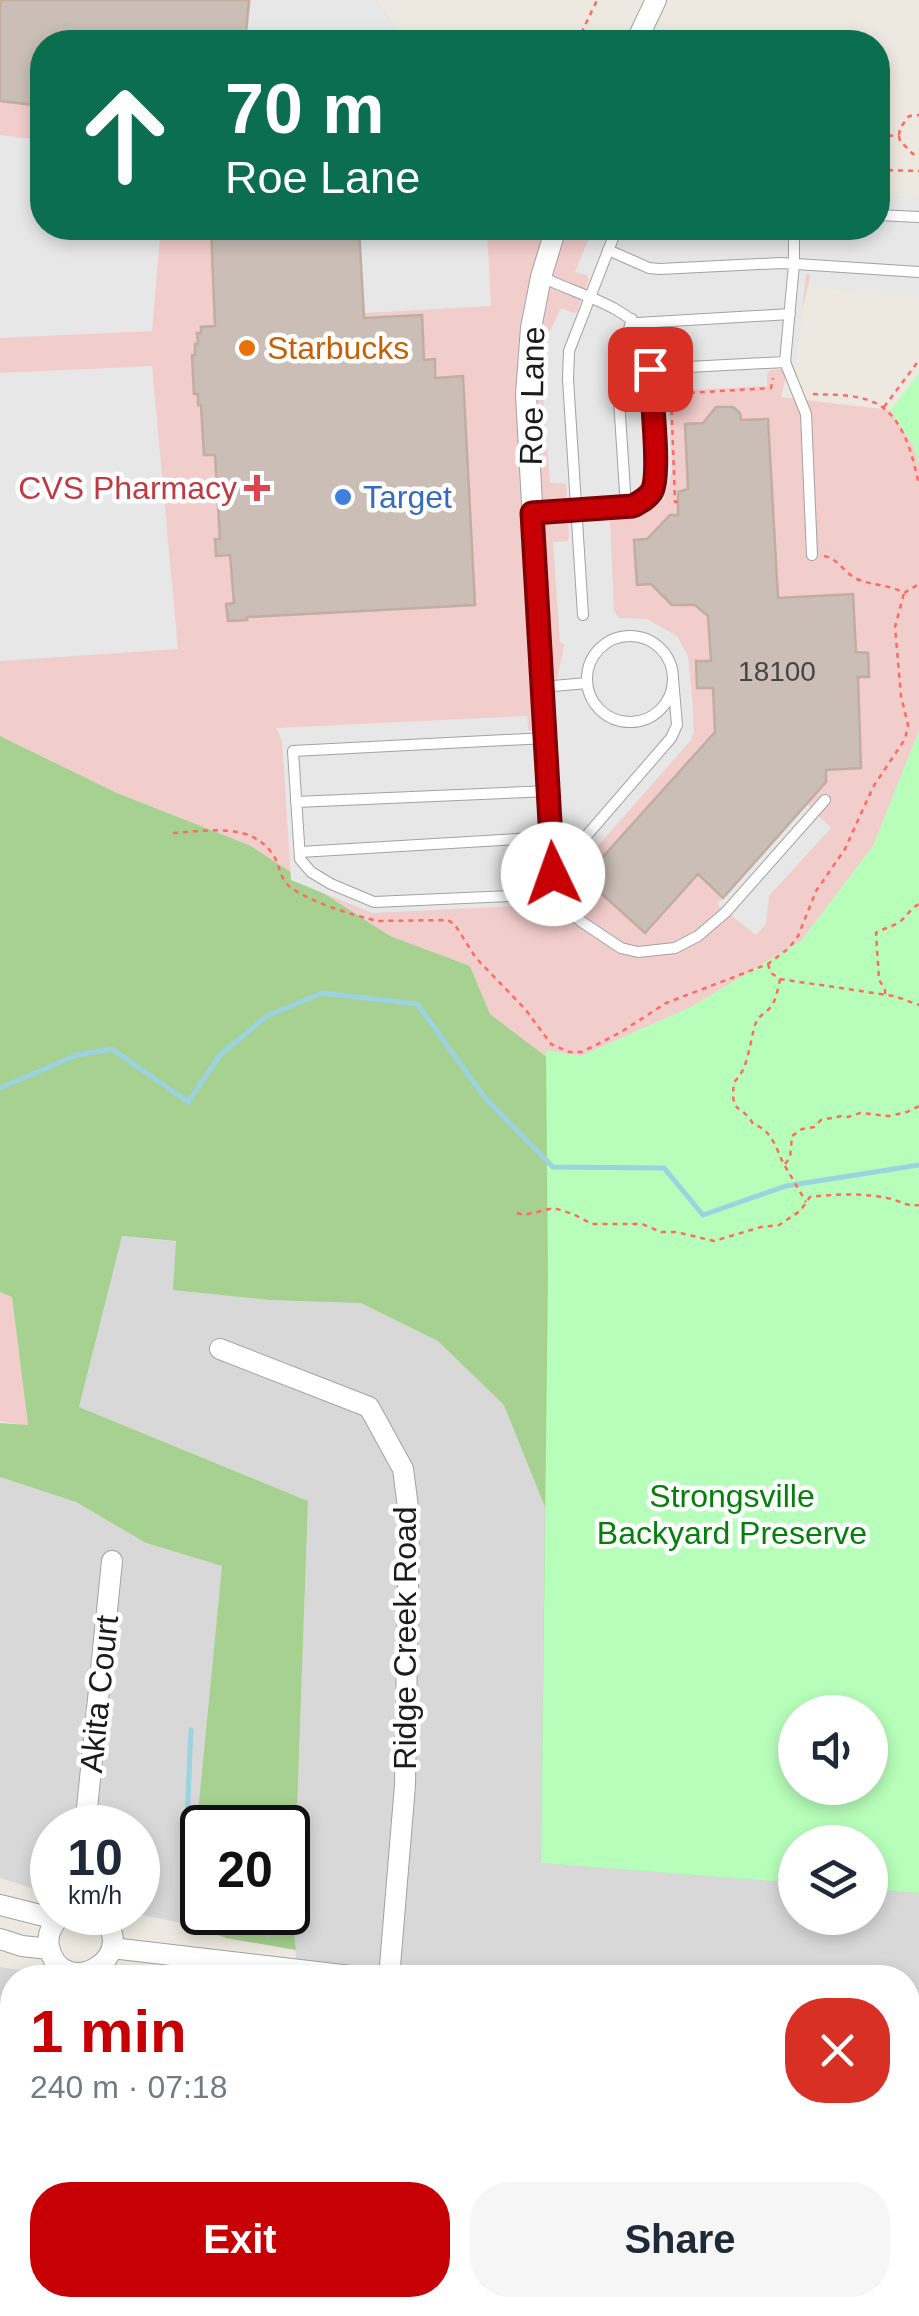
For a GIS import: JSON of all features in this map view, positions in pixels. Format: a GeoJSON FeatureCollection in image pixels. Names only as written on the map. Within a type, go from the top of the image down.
{"type":"FeatureCollection","features":[{"type":"Feature","properties":{"kind":"street"},"geometry":{"type":"LineString","coordinates":[[642,30],[656,0]]}},
{"type":"Feature","properties":{"kind":"street","name":"Roe Lane"},"geometry":{"type":"LineString","coordinates":[[542,687],[526,394],[531,328],[552,240]]}},
{"type":"Feature","properties":{"kind":"street","name":"Ridge Creek Road"},"geometry":{"type":"LineString","coordinates":[[220,1350],[370,1407],[403,1469],[409,1514],[404,1784],[389,1965]]}},
{"type":"Feature","properties":{"kind":"street","name":"Akita Court"},"geometry":{"type":"LineString","coordinates":[[87,1805],[112,1560]]}},
{"type":"Feature","properties":{"kind":"street"},"geometry":{"type":"LineString","coordinates":[[0,1904],[30,1910]]}},
{"type":"Feature","properties":{"kind":"street"},"geometry":{"type":"LineString","coordinates":[[50,1935],[49,1950],[60,1965]]}},
{"type":"Feature","properties":{"kind":"street"},"geometry":{"type":"LineString","coordinates":[[102,1965],[112,1948],[111,1935]]}},
{"type":"Feature","properties":{"kind":"street"},"geometry":{"type":"LineString","coordinates":[[0,1939],[49,1950]]}},
{"type":"Feature","properties":{"kind":"street"},"geometry":{"type":"LineString","coordinates":[[112,1948],[257,1965]]}},
{"type":"Feature","properties":{"kind":"lane"},"geometry":{"type":"LineString","coordinates":[[890,216],[919,217]]}},
{"type":"Feature","properties":{"kind":"lane"},"geometry":{"type":"LineString","coordinates":[[583,615],[569,351],[613,240]]}},
{"type":"Feature","properties":{"kind":"lane"},"geometry":{"type":"LineString","coordinates":[[794,240],[784,362],[806,414],[812,555]]}},
{"type":"Feature","properties":{"kind":"lane"},"geometry":{"type":"LineString","coordinates":[[608,250],[660,270],[794,264],[919,272]]}},
{"type":"Feature","properties":{"kind":"lane"},"geometry":{"type":"LineString","coordinates":[[532,513],[633,506],[652,491],[656,474],[648,337],[620,311],[541,277]]}},
{"type":"Feature","properties":{"kind":"lane"},"geometry":{"type":"LineString","coordinates":[[634,321],[790,314]]}},
{"type":"Feature","properties":{"kind":"lane"},"geometry":{"type":"LineString","coordinates":[[626,506],[617,369],[634,321]]}},
{"type":"Feature","properties":{"kind":"lane"},"geometry":{"type":"LineString","coordinates":[[650,369],[784,362]]}},
{"type":"Feature","properties":{"kind":"lane"},"geometry":{"type":"LineString","coordinates":[[546,738],[293,751],[300,859],[311,872],[331,884],[374,902],[511,896],[540,886],[671,738],[677,725],[673,679],[667,656],[660,647],[640,636],[628,636],[606,642],[597,650],[587,683],[600,710],[608,716],[626,722],[646,719],[662,707],[673,679]]}},
{"type":"Feature","properties":{"kind":"lane"},"geometry":{"type":"LineString","coordinates":[[553,874],[542,687],[587,683]]}},
{"type":"Feature","properties":{"kind":"lane"},"geometry":{"type":"LineString","coordinates":[[296,802],[548,791]]}},
{"type":"Feature","properties":{"kind":"lane"},"geometry":{"type":"LineString","coordinates":[[540,886],[582,922],[622,948],[638,952],[675,948],[698,936],[726,912],[824,800]]}},
{"type":"Feature","properties":{"kind":"lane"},"geometry":{"type":"LineString","coordinates":[[300,852],[551,837]]}},
{"type":"Feature","properties":{"kind":"path"},"geometry":{"type":"LineString","coordinates":[[583,30],[597,0]]}},
{"type":"Feature","properties":{"kind":"path"},"geometry":{"type":"LineString","coordinates":[[919,115],[909,116],[899,134],[900,141],[913,154],[919,154]]}},
{"type":"Feature","properties":{"kind":"path"},"geometry":{"type":"LineString","coordinates":[[890,135],[899,134]]}},
{"type":"Feature","properties":{"kind":"path"},"geometry":{"type":"LineString","coordinates":[[890,170],[919,171]]}},
{"type":"Feature","properties":{"kind":"path"},"geometry":{"type":"LineString","coordinates":[[884,407],[919,360]]}},
{"type":"Feature","properties":{"kind":"path"},"geometry":{"type":"LineString","coordinates":[[678,502],[671,394],[772,388],[774,372]]}},
{"type":"Feature","properties":{"kind":"path"},"geometry":{"type":"LineString","coordinates":[[796,395],[858,397],[884,407],[910,448],[919,485]]}},
{"type":"Feature","properties":{"kind":"path"},"geometry":{"type":"LineString","coordinates":[[812,555],[834,558],[861,581],[904,592]]}},
{"type":"Feature","properties":{"kind":"path"},"geometry":{"type":"LineString","coordinates":[[173,832],[226,830],[250,834],[275,858],[286,884],[315,900],[367,918],[448,920],[552,1044],[569,1052],[581,1052],[666,1003],[768,964],[790,948],[816,891],[854,834],[873,787],[905,740],[908,724],[894,627],[904,592],[919,584]]}},
{"type":"Feature","properties":{"kind":"path"},"geometry":{"type":"LineString","coordinates":[[885,994],[879,980],[877,930],[898,923],[919,904]]}},
{"type":"Feature","properties":{"kind":"path"},"geometry":{"type":"LineString","coordinates":[[768,964],[772,974],[780,978],[885,994],[919,1005]]}},
{"type":"Feature","properties":{"kind":"path"},"geometry":{"type":"LineString","coordinates":[[780,978],[770,1008],[756,1022],[749,1052],[733,1086],[732,1103],[753,1124],[766,1130],[805,1200]]}},
{"type":"Feature","properties":{"kind":"path"},"geometry":{"type":"LineString","coordinates":[[785,1166],[790,1158],[792,1136],[802,1128],[842,1116],[889,1116],[919,1106]]}},
{"type":"Feature","properties":{"kind":"path"},"geometry":{"type":"LineString","coordinates":[[517,1214],[558,1208],[592,1224],[637,1223],[661,1232],[714,1241],[779,1225],[800,1212],[810,1196],[852,1194],[919,1205]]}},
{"type":"Feature","properties":{"kind":"shaded area"},"geometry":{"type":"Polygon","coordinates":[[[0,0],[376,0],[397,30],[30,30],[30,240],[819,240],[781,397],[890,410],[913,445],[919,465],[919,731],[873,846],[801,941],[691,1007],[581,1056],[547,1051],[546,1063],[490,1014],[470,966],[390,936],[249,845],[117,793],[0,736],[0,0]]]}},
{"type":"Feature","properties":{"kind":"shaded area"},"geometry":{"type":"Polygon","coordinates":[[[251,0],[376,0],[397,30],[247,30],[251,0]]]}},
{"type":"Feature","properties":{"kind":"shaded area"},"geometry":{"type":"Polygon","coordinates":[[[0,135],[30,139],[30,240],[160,240],[152,331],[0,338],[0,135]]]}},
{"type":"Feature","properties":{"kind":"shaded area"},"geometry":{"type":"Polygon","coordinates":[[[890,196],[919,197],[919,296],[812,287],[811,275],[806,274],[796,368],[771,370],[767,373],[767,386],[668,391],[672,472],[664,499],[641,515],[610,519],[614,610],[619,618],[647,619],[677,636],[688,656],[694,732],[691,740],[567,881],[538,905],[372,913],[291,880],[282,741],[276,728],[527,716],[528,729],[536,731],[536,709],[532,703],[553,700],[564,645],[560,642],[553,542],[569,538],[566,484],[550,483],[542,348],[561,308],[577,312],[589,279],[575,272],[588,240],[890,240],[890,196]]]}},
{"type":"Feature","properties":{"kind":"shaded area"},"geometry":{"type":"Polygon","coordinates":[[[360,240],[488,240],[491,306],[364,313],[360,240]]]}},
{"type":"Feature","properties":{"kind":"shaded area"},"geometry":{"type":"Polygon","coordinates":[[[152,366],[178,649],[0,661],[0,373],[152,366]]]}},
{"type":"Feature","properties":{"kind":"shaded area"},"geometry":{"type":"Polygon","coordinates":[[[807,804],[831,828],[769,896],[766,924],[756,935],[717,904],[807,804]]]}},
{"type":"Feature","properties":{"kind":"shaded area"},"geometry":{"type":"Polygon","coordinates":[[[121,1236],[548,1278],[541,1863],[778,1882],[778,1935],[888,1935],[888,1890],[919,1893],[919,1965],[297,1965],[294,1935],[310,1935],[310,1805],[297,1805],[308,1501],[79,1407],[121,1236]]]}},
{"type":"Feature","properties":{"kind":"shaded area"},"geometry":{"type":"Polygon","coordinates":[[[0,1292],[12,1297],[28,1426],[0,1421],[0,1292]]]}},
{"type":"Feature","properties":{"kind":"shaded area"},"geometry":{"type":"Polygon","coordinates":[[[0,1477],[76,1502],[146,1543],[222,1566],[199,1805],[180,1805],[180,1923],[160,1918],[160,1805],[30,1805],[30,1888],[0,1878],[0,1477]]]}},
{"type":"Feature","properties":{"kind":"green space"},"geometry":{"type":"Polygon","coordinates":[[[919,373],[919,465],[913,445],[890,410],[919,373]]]}},
{"type":"Feature","properties":{"kind":"green space","name":"Strongsville Backyard Preserve"},"geometry":{"type":"Polygon","coordinates":[[[919,731],[919,1893],[888,1890],[888,1825],[778,1825],[778,1882],[541,1863],[548,1278],[546,1050],[581,1056],[691,1007],[801,941],[873,846],[919,731]]]}},
{"type":"Feature","properties":{"kind":"green space"},"geometry":{"type":"Polygon","coordinates":[[[0,736],[117,793],[249,845],[390,936],[470,966],[490,1014],[591,1091],[784,1008],[919,1893],[888,1890],[888,1825],[778,1825],[778,1882],[541,1863],[545,1507],[504,1405],[438,1341],[361,1303],[271,1300],[173,1290],[176,1241],[122,1236],[79,1407],[308,1501],[297,1805],[199,1805],[222,1566],[146,1543],[76,1502],[0,1477],[0,1423],[28,1425],[12,1297],[0,1292],[0,736]]]}},
{"type":"Feature","properties":{"kind":"green space"},"geometry":{"type":"Polygon","coordinates":[[[218,1935],[294,1935],[296,1950],[218,1935]]]}},
{"type":"Feature","properties":{"kind":"building"},"geometry":{"type":"Polygon","coordinates":[[[0,0],[249,0],[246,30],[30,30],[30,105],[0,101],[0,0]]]}},
{"type":"Feature","properties":{"kind":"building","name":"Target"},"geometry":{"type":"Polygon","coordinates":[[[211,240],[360,240],[364,318],[422,315],[424,360],[435,359],[435,378],[463,376],[475,605],[228,621],[226,604],[234,603],[230,555],[216,556],[215,539],[220,539],[215,455],[204,455],[192,355],[201,327],[215,326],[211,240]]]}},
{"type":"Feature","properties":{"kind":"building"},"geometry":{"type":"Polygon","coordinates":[[[716,407],[733,407],[741,420],[768,419],[778,598],[853,594],[856,652],[868,653],[869,677],[858,677],[861,768],[826,770],[826,782],[723,898],[698,874],[645,933],[584,878],[715,732],[713,688],[697,688],[696,661],[711,661],[708,616],[695,605],[672,605],[651,584],[637,585],[634,540],[647,539],[670,515],[678,515],[678,492],[688,489],[685,424],[703,423],[716,407]]]}},
{"type":"Feature","properties":{"kind":"waterway"},"geometry":{"type":"LineString","coordinates":[[0,1088],[77,1055],[112,1049],[188,1102],[220,1055],[267,1016],[322,993],[417,1004],[486,1099],[553,1167],[664,1168],[703,1215],[786,1186],[919,1165]]}},
{"type":"Feature","properties":{"kind":"waterway"},"geometry":{"type":"LineString","coordinates":[[188,1805],[191,1730]]}},
{"type":"Feature","properties":{"kind":"place","name":"Starbucks"},"geometry":{"type":"Point","coordinates":[247,348]}},
{"type":"Feature","properties":{"kind":"place","name":"CVS Pharmacy"},"geometry":{"type":"Point","coordinates":[257,488]}},
{"type":"Feature","properties":{"kind":"place","name":"Target"},"geometry":{"type":"Point","coordinates":[343,497]}},
{"type":"Feature","properties":{"kind":"route"},"geometry":{"type":"LineString","coordinates":[[553,874],[532,513],[633,506],[652,491],[656,474],[650,369]]}}]}
